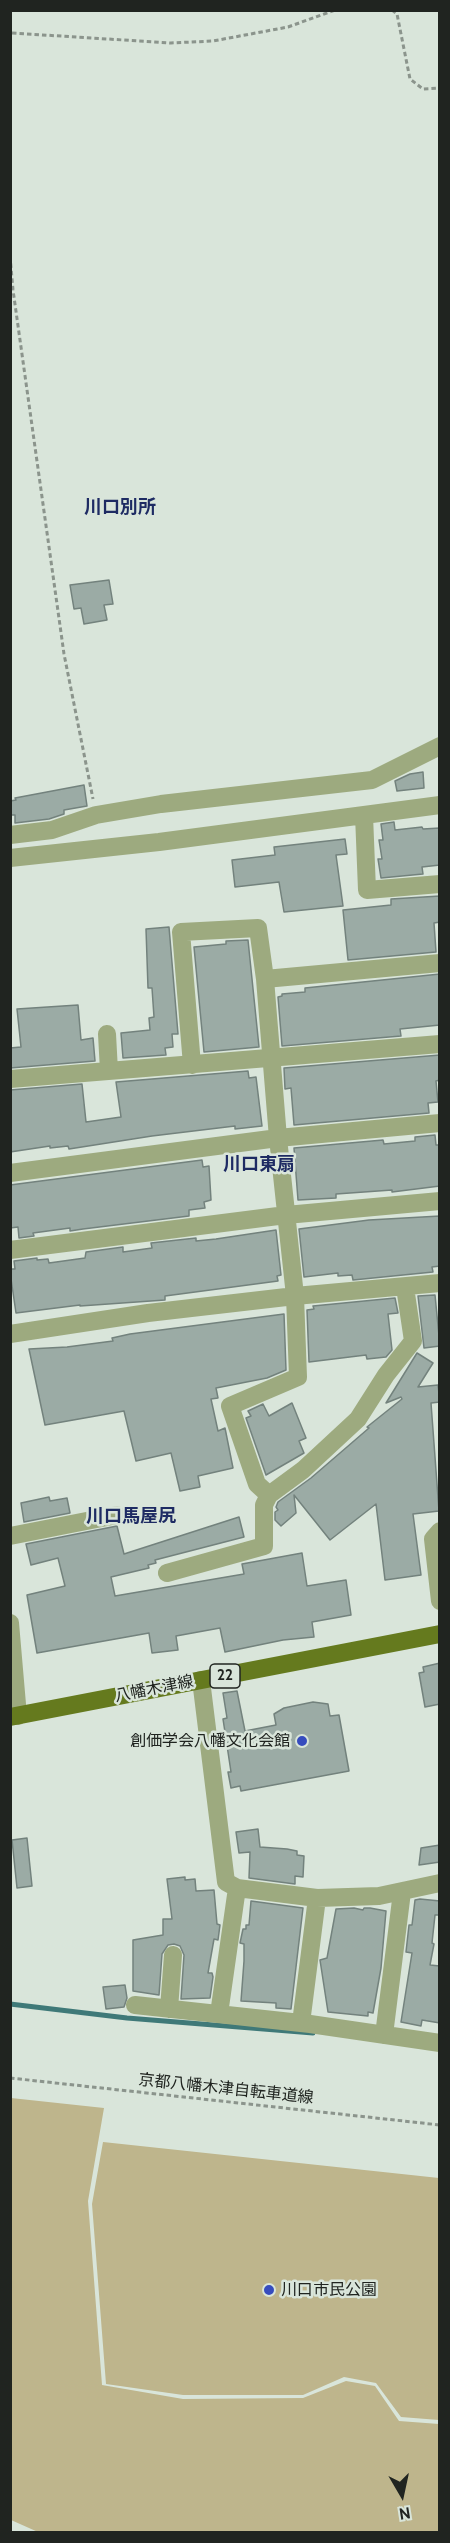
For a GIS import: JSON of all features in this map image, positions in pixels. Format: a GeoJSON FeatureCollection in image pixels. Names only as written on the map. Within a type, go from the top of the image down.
{"type":"FeatureCollection","features":[{"type":"Feature","properties":{"kind":"main road","name":"八幡木津線"},"geometry":{"type":"LineString","coordinates":[[14,1717],[440,1634]]}},
{"type":"Feature","properties":{"kind":"street"},"geometry":{"type":"LineString","coordinates":[[10,835],[51,830],[96,815],[161,804],[372,780],[440,746]]}},
{"type":"Feature","properties":{"kind":"street"},"geometry":{"type":"LineString","coordinates":[[10,858],[440,805]]}},
{"type":"Feature","properties":{"kind":"street"},"geometry":{"type":"LineString","coordinates":[[364,815],[367,890],[440,884]]}},
{"type":"Feature","properties":{"kind":"street"},"geometry":{"type":"LineString","coordinates":[[192,1065],[181,932],[258,928],[265,979],[278,1138],[295,1296],[298,1377],[230,1406],[257,1484],[269,1495]]}},
{"type":"Feature","properties":{"kind":"street"},"geometry":{"type":"LineString","coordinates":[[265,979],[440,963]]}},
{"type":"Feature","properties":{"kind":"street"},"geometry":{"type":"LineString","coordinates":[[107,1034],[109,1071]]}},
{"type":"Feature","properties":{"kind":"street"},"geometry":{"type":"LineString","coordinates":[[10,1079],[440,1044]]}},
{"type":"Feature","properties":{"kind":"street"},"geometry":{"type":"LineString","coordinates":[[10,1173],[278,1138],[440,1123]]}},
{"type":"Feature","properties":{"kind":"street"},"geometry":{"type":"LineString","coordinates":[[10,1250],[286,1215],[440,1201]]}},
{"type":"Feature","properties":{"kind":"street"},"geometry":{"type":"LineString","coordinates":[[10,1334],[148,1313],[295,1296],[440,1283]]}},
{"type":"Feature","properties":{"kind":"street"},"geometry":{"type":"LineString","coordinates":[[167,1573],[264,1546],[264,1505],[269,1495],[303,1470],[358,1419],[386,1375],[413,1341],[405,1287]]}},
{"type":"Feature","properties":{"kind":"street"},"geometry":{"type":"LineString","coordinates":[[10,1536],[117,1515]]}},
{"type":"Feature","properties":{"kind":"street"},"geometry":{"type":"LineString","coordinates":[[440,1532],[433,1539],[440,1601]]}},
{"type":"Feature","properties":{"kind":"street"},"geometry":{"type":"LineString","coordinates":[[10,1623],[14,1717]]}},
{"type":"Feature","properties":{"kind":"street"},"geometry":{"type":"LineString","coordinates":[[201,1680],[226,1882],[237,1888],[317,1898],[379,1896],[440,1883]]}},
{"type":"Feature","properties":{"kind":"street"},"geometry":{"type":"LineString","coordinates":[[219,2014],[237,1888]]}},
{"type":"Feature","properties":{"kind":"street"},"geometry":{"type":"LineString","coordinates":[[384,2035],[402,1892]]}},
{"type":"Feature","properties":{"kind":"street"},"geometry":{"type":"LineString","coordinates":[[301,2023],[317,1898]]}},
{"type":"Feature","properties":{"kind":"street"},"geometry":{"type":"LineString","coordinates":[[169,2009],[173,1955]]}},
{"type":"Feature","properties":{"kind":"street"},"geometry":{"type":"LineString","coordinates":[[135,2005],[301,2023],[440,2043]]}},
{"type":"Feature","properties":{"kind":"path"},"geometry":{"type":"LineString","coordinates":[[12,33],[171,43],[213,40],[288,27],[335,10]]}},
{"type":"Feature","properties":{"kind":"path"},"geometry":{"type":"LineString","coordinates":[[392,10],[397,14],[410,79],[423,89],[440,88]]}},
{"type":"Feature","properties":{"kind":"path"},"geometry":{"type":"LineString","coordinates":[[10,23],[12,33],[10,247]]}},
{"type":"Feature","properties":{"kind":"path"},"geometry":{"type":"LineString","coordinates":[[10,256],[64,654],[96,815]]}},
{"type":"Feature","properties":{"kind":"path","name":"京都八幡木津自転車道線"},"geometry":{"type":"LineString","coordinates":[[10,2078],[440,2125]]}},
{"type":"Feature","properties":{"kind":"shaded area"},"geometry":{"type":"Polygon","coordinates":[[[11,2098],[104,2108],[88,2201],[102,2385],[183,2399],[303,2398],[346,2381],[375,2386],[399,2421],[439,2424],[439,2532],[38,2532],[11,2520],[11,2098]]]}},
{"type":"Feature","properties":{"kind":"shaded area","name":"川口市民公園"},"geometry":{"type":"Polygon","coordinates":[[[103,2142],[439,2178],[439,2420],[401,2417],[376,2383],[344,2377],[303,2395],[183,2395],[106,2384],[92,2204],[103,2142]]]}},
{"type":"Feature","properties":{"kind":"building"},"geometry":{"type":"Polygon","coordinates":[[[109,580],[113,604],[104,605],[107,620],[84,624],[81,608],[74,609],[70,585],[109,580]]]}},
{"type":"Feature","properties":{"kind":"building"},"geometry":{"type":"Polygon","coordinates":[[[423,772],[424,788],[397,791],[395,781],[410,774],[423,772]]]}},
{"type":"Feature","properties":{"kind":"building"},"geometry":{"type":"Polygon","coordinates":[[[84,785],[87,806],[64,810],[64,814],[49,819],[15,823],[15,815],[10,815],[10,801],[16,800],[15,798],[84,785]]]}},
{"type":"Feature","properties":{"kind":"building"},"geometry":{"type":"Polygon","coordinates":[[[394,822],[395,830],[440,828],[440,865],[422,867],[423,874],[381,878],[378,859],[382,859],[379,840],[383,840],[381,824],[394,822]]]}},
{"type":"Feature","properties":{"kind":"building"},"geometry":{"type":"Polygon","coordinates":[[[345,839],[347,854],[336,855],[343,906],[284,912],[279,882],[235,887],[232,860],[275,855],[274,847],[345,839]]]}},
{"type":"Feature","properties":{"kind":"building"},"geometry":{"type":"Polygon","coordinates":[[[440,896],[440,922],[434,923],[436,952],[348,960],[343,910],[391,905],[391,899],[440,896]]]}},
{"type":"Feature","properties":{"kind":"building"},"geometry":{"type":"Polygon","coordinates":[[[169,927],[178,1034],[172,1034],[173,1047],[165,1048],[166,1055],[123,1058],[121,1033],[150,1030],[149,1018],[154,1017],[152,988],[148,988],[146,929],[169,927]]]}},
{"type":"Feature","properties":{"kind":"building"},"geometry":{"type":"Polygon","coordinates":[[[248,940],[259,1047],[204,1052],[194,947],[226,944],[226,941],[248,940]]]}},
{"type":"Feature","properties":{"kind":"building"},"geometry":{"type":"Polygon","coordinates":[[[440,974],[440,1025],[400,1029],[401,1036],[282,1046],[278,997],[282,994],[305,992],[305,988],[440,974]]]}},
{"type":"Feature","properties":{"kind":"building"},"geometry":{"type":"Polygon","coordinates":[[[78,1005],[81,1040],[93,1038],[95,1061],[10,1068],[10,1048],[21,1047],[17,1009],[78,1005]]]}},
{"type":"Feature","properties":{"kind":"building"},"geometry":{"type":"Polygon","coordinates":[[[440,1055],[440,1080],[436,1081],[438,1102],[428,1103],[429,1113],[294,1125],[291,1088],[285,1089],[284,1068],[440,1055]]]}},
{"type":"Feature","properties":{"kind":"building"},"geometry":{"type":"Polygon","coordinates":[[[248,1071],[249,1078],[256,1077],[262,1126],[235,1129],[235,1126],[69,1149],[68,1146],[50,1148],[50,1146],[10,1152],[10,1090],[82,1084],[86,1122],[121,1117],[116,1082],[248,1071]]]}},
{"type":"Feature","properties":{"kind":"building"},"geometry":{"type":"Polygon","coordinates":[[[435,1135],[436,1145],[440,1145],[440,1186],[392,1192],[392,1190],[336,1194],[336,1198],[298,1200],[294,1148],[383,1140],[384,1144],[415,1141],[415,1137],[435,1135]]]}},
{"type":"Feature","properties":{"kind":"building"},"geometry":{"type":"Polygon","coordinates":[[[202,1160],[203,1167],[209,1166],[211,1200],[204,1202],[205,1208],[189,1210],[189,1216],[70,1231],[70,1228],[33,1233],[34,1236],[19,1238],[18,1227],[10,1228],[10,1185],[202,1160]]]}},
{"type":"Feature","properties":{"kind":"building"},"geometry":{"type":"Polygon","coordinates":[[[440,1216],[440,1266],[432,1267],[433,1272],[353,1280],[352,1275],[338,1276],[338,1273],[304,1277],[299,1229],[369,1220],[440,1216]]]}},
{"type":"Feature","properties":{"kind":"building"},"geometry":{"type":"Polygon","coordinates":[[[276,1230],[281,1275],[277,1276],[278,1281],[165,1296],[165,1300],[80,1305],[16,1313],[10,1272],[10,1269],[15,1269],[14,1261],[37,1258],[37,1260],[48,1259],[49,1263],[85,1258],[86,1252],[123,1247],[123,1252],[152,1248],[151,1243],[196,1238],[196,1241],[216,1239],[276,1230]]]}},
{"type":"Feature","properties":{"kind":"building"},"geometry":{"type":"Polygon","coordinates":[[[435,1295],[440,1346],[424,1348],[418,1296],[435,1295]]]}},
{"type":"Feature","properties":{"kind":"building"},"geometry":{"type":"Polygon","coordinates":[[[395,1298],[398,1313],[388,1314],[392,1350],[386,1357],[367,1359],[366,1355],[309,1362],[307,1310],[314,1309],[313,1306],[395,1298]]]}},
{"type":"Feature","properties":{"kind":"building"},"geometry":{"type":"Polygon","coordinates":[[[284,1314],[286,1370],[267,1378],[216,1388],[218,1398],[211,1399],[218,1431],[225,1428],[233,1468],[198,1476],[200,1487],[180,1491],[171,1453],[136,1461],[124,1411],[45,1425],[29,1349],[113,1341],[112,1338],[130,1334],[284,1314]]]}},
{"type":"Feature","properties":{"kind":"building"},"geometry":{"type":"Polygon","coordinates":[[[417,1353],[433,1363],[418,1387],[438,1385],[440,1402],[431,1403],[439,1511],[413,1514],[421,1575],[385,1580],[376,1504],[330,1540],[294,1495],[296,1513],[281,1526],[275,1520],[275,1512],[278,1510],[276,1507],[278,1502],[311,1478],[369,1428],[367,1427],[402,1399],[401,1397],[386,1403],[417,1353]]]}},
{"type":"Feature","properties":{"kind":"building"},"geometry":{"type":"Polygon","coordinates":[[[292,1403],[306,1438],[299,1441],[304,1453],[266,1475],[246,1418],[251,1416],[248,1411],[263,1404],[269,1416],[292,1403]]]}},
{"type":"Feature","properties":{"kind":"building"},"geometry":{"type":"Polygon","coordinates":[[[49,1497],[50,1501],[67,1498],[70,1513],[24,1522],[21,1503],[49,1497]]]}},
{"type":"Feature","properties":{"kind":"building"},"geometry":{"type":"Polygon","coordinates":[[[239,1517],[244,1537],[155,1560],[156,1563],[148,1565],[149,1568],[111,1577],[115,1596],[244,1574],[242,1564],[302,1553],[307,1586],[346,1580],[351,1615],[312,1622],[314,1637],[283,1640],[225,1652],[220,1628],[176,1636],[178,1650],[152,1653],[149,1633],[37,1653],[27,1595],[65,1586],[58,1558],[31,1565],[26,1544],[117,1526],[124,1554],[239,1517]]]}},
{"type":"Feature","properties":{"kind":"building"},"geometry":{"type":"Polygon","coordinates":[[[440,1663],[440,1704],[425,1707],[419,1673],[424,1672],[423,1667],[440,1663]]]}},
{"type":"Feature","properties":{"kind":"building","name":"創価学会八幡文化会館"},"geometry":{"type":"Polygon","coordinates":[[[237,1691],[245,1731],[276,1725],[274,1714],[284,1708],[313,1702],[328,1704],[330,1716],[339,1715],[349,1771],[241,1791],[240,1786],[231,1788],[228,1772],[231,1772],[223,1719],[227,1718],[223,1693],[237,1691]]]}},
{"type":"Feature","properties":{"kind":"building"},"geometry":{"type":"Polygon","coordinates":[[[258,1829],[260,1847],[297,1851],[297,1855],[304,1856],[303,1877],[295,1876],[295,1884],[249,1878],[250,1852],[239,1853],[236,1832],[258,1829]]]}},
{"type":"Feature","properties":{"kind":"building"},"geometry":{"type":"Polygon","coordinates":[[[27,1838],[32,1886],[17,1888],[12,1840],[27,1838]]]}},
{"type":"Feature","properties":{"kind":"building"},"geometry":{"type":"Polygon","coordinates":[[[440,1845],[440,1862],[419,1865],[421,1848],[440,1845]]]}},
{"type":"Feature","properties":{"kind":"building"},"geometry":{"type":"Polygon","coordinates":[[[185,1877],[185,1880],[195,1879],[196,1891],[214,1890],[217,1924],[220,1925],[218,1940],[214,1939],[208,1973],[212,1973],[213,1977],[210,1998],[181,1999],[184,1955],[180,1946],[174,1944],[168,1945],[162,1954],[159,1995],[133,1991],[133,1940],[163,1935],[163,1919],[172,1919],[167,1879],[185,1877]]]}},
{"type":"Feature","properties":{"kind":"building"},"geometry":{"type":"Polygon","coordinates":[[[415,1900],[440,1901],[440,1915],[435,1915],[432,1943],[434,1944],[430,1965],[440,1966],[440,2023],[422,2020],[421,2026],[401,2022],[412,1953],[406,1952],[409,1925],[412,1925],[415,1900]]]}},
{"type":"Feature","properties":{"kind":"building"},"geometry":{"type":"Polygon","coordinates":[[[251,1901],[303,1908],[291,2009],[276,2008],[276,2003],[241,2001],[244,1944],[240,1943],[243,1929],[249,1925],[251,1901]]]}},
{"type":"Feature","properties":{"kind":"building"},"geometry":{"type":"Polygon","coordinates":[[[336,1909],[386,1911],[381,1968],[373,2013],[368,2012],[368,2016],[328,2012],[320,1960],[327,1958],[336,1909]]]}},
{"type":"Feature","properties":{"kind":"building"},"geometry":{"type":"Polygon","coordinates":[[[125,1985],[127,1998],[124,2007],[106,2009],[103,1987],[125,1985]]]}},
{"type":"Feature","properties":{"kind":"waterway"},"geometry":{"type":"LineString","coordinates":[[10,2004],[127,2018],[313,2033]]}},
{"type":"Feature","properties":{"kind":"place","name":"創価学会八幡文化会館"},"geometry":{"type":"Point","coordinates":[302,1741]}},
{"type":"Feature","properties":{"kind":"place","name":"川口市民公園"},"geometry":{"type":"Point","coordinates":[269,2290]}},
{"type":"Feature","properties":{"kind":"district","name":"川口別所"},"geometry":{"type":"Point","coordinates":[120,508]}},
{"type":"Feature","properties":{"kind":"district","name":"川口東扇"},"geometry":{"type":"Point","coordinates":[259,1165]}},
{"type":"Feature","properties":{"kind":"district","name":"川口馬屋尻"},"geometry":{"type":"Point","coordinates":[131,1517]}}]}
